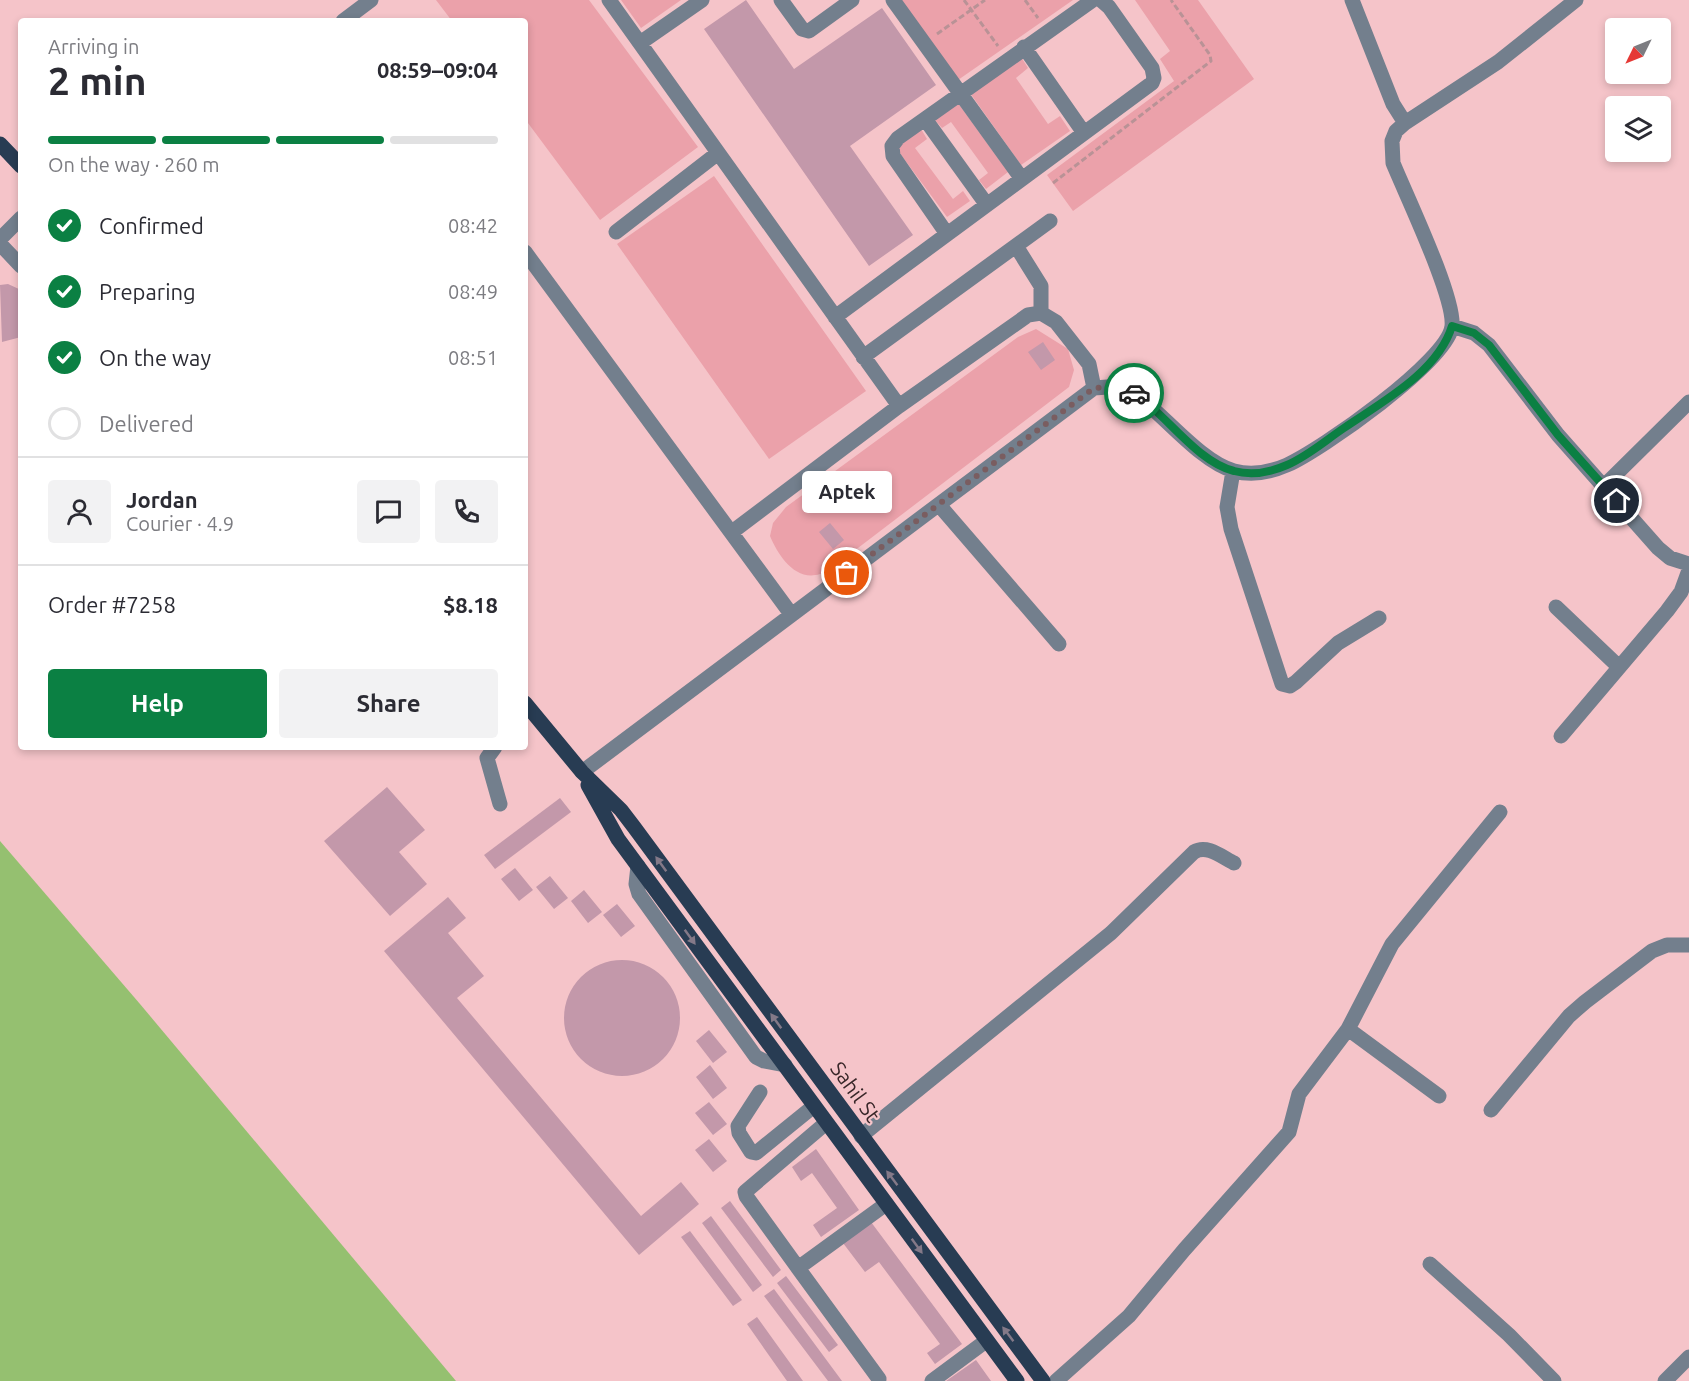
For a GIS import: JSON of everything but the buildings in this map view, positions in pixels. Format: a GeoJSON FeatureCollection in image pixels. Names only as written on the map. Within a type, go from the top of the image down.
{"type":"FeatureCollection","features":[{"type":"Feature","properties":{"kind":"main road"},"geometry":{"type":"LineString","coordinates":[[0,144],[18,163]]}},
{"type":"Feature","properties":{"kind":"main road"},"geometry":{"type":"LineString","coordinates":[[528,712],[582,772]]}},
{"type":"Feature","properties":{"kind":"main road","name":"Sahil St"},"geometry":{"type":"LineString","coordinates":[[582,772],[606,819],[638,866],[1017,1381]]}},
{"type":"Feature","properties":{"kind":"main road","name":"Sahil St"},"geometry":{"type":"LineString","coordinates":[[582,772],[621,810],[634,827],[1043,1381]]}},
{"type":"Feature","properties":{"kind":"street"},"geometry":{"type":"LineString","coordinates":[[347,18],[371,0]]}},
{"type":"Feature","properties":{"kind":"street"},"geometry":{"type":"LineString","coordinates":[[609,0],[899,406]]}},
{"type":"Feature","properties":{"kind":"street"},"geometry":{"type":"LineString","coordinates":[[640,44],[702,0]]}},
{"type":"Feature","properties":{"kind":"street"},"geometry":{"type":"LineString","coordinates":[[781,0],[802,29],[809,31],[852,0]]}},
{"type":"Feature","properties":{"kind":"street"},"geometry":{"type":"LineString","coordinates":[[893,0],[962,92],[1022,178]]}},
{"type":"Feature","properties":{"kind":"street"},"geometry":{"type":"LineString","coordinates":[[947,234],[893,156],[892,146],[898,138],[925,118],[1093,0]]}},
{"type":"Feature","properties":{"kind":"street"},"geometry":{"type":"LineString","coordinates":[[835,317],[1152,83],[1154,78],[1152,68],[1101,0]]}},
{"type":"Feature","properties":{"kind":"street"},"geometry":{"type":"LineString","coordinates":[[1352,0],[1393,104],[1405,123]]}},
{"type":"Feature","properties":{"kind":"street"},"geometry":{"type":"LineString","coordinates":[[582,772],[791,614],[940,506],[1094,388],[1121,386],[1130,390],[1206,456],[1233,471],[1247,473],[1271,471],[1303,457],[1416,375],[1441,349],[1452,326],[1448,298],[1393,163],[1392,141],[1396,131],[1498,62],[1576,0]]}},
{"type":"Feature","properties":{"kind":"street"},"geometry":{"type":"LineString","coordinates":[[1024,47],[1084,133]]}},
{"type":"Feature","properties":{"kind":"street"},"geometry":{"type":"LineString","coordinates":[[925,118],[987,205]]}},
{"type":"Feature","properties":{"kind":"street"},"geometry":{"type":"LineString","coordinates":[[616,232],[718,153]]}},
{"type":"Feature","properties":{"kind":"street"},"geometry":{"type":"LineString","coordinates":[[18,221],[1,238],[0,244],[18,263]]}},
{"type":"Feature","properties":{"kind":"street"},"geometry":{"type":"LineString","coordinates":[[863,357],[1050,221]]}},
{"type":"Feature","properties":{"kind":"street"},"geometry":{"type":"LineString","coordinates":[[1016,246],[1041,286],[1041,313]]}},
{"type":"Feature","properties":{"kind":"street"},"geometry":{"type":"LineString","coordinates":[[528,256],[791,614]]}},
{"type":"Feature","properties":{"kind":"street"},"geometry":{"type":"LineString","coordinates":[[732,532],[1016,320],[1041,313],[1056,322],[1089,364],[1094,388]]}},
{"type":"Feature","properties":{"kind":"street"},"geometry":{"type":"LineString","coordinates":[[1452,326],[1474,333],[1489,345],[1558,435],[1658,548],[1670,558],[1689,564]]}},
{"type":"Feature","properties":{"kind":"street"},"geometry":{"type":"LineString","coordinates":[[1604,486],[1689,402]]}},
{"type":"Feature","properties":{"kind":"street"},"geometry":{"type":"LineString","coordinates":[[1233,471],[1227,507],[1231,529],[1282,684],[1290,686],[1296,682],[1338,644],[1379,618]]}},
{"type":"Feature","properties":{"kind":"street"},"geometry":{"type":"LineString","coordinates":[[940,506],[1059,644]]}},
{"type":"Feature","properties":{"kind":"street"},"geometry":{"type":"LineString","coordinates":[[1561,736],[1667,611],[1681,592],[1689,570]]}},
{"type":"Feature","properties":{"kind":"street"},"geometry":{"type":"LineString","coordinates":[[1556,607],[1618,666]]}},
{"type":"Feature","properties":{"kind":"street"},"geometry":{"type":"LineString","coordinates":[[493,750],[487,758],[500,804]]}},
{"type":"Feature","properties":{"kind":"street"},"geometry":{"type":"LineString","coordinates":[[1056,1381],[1129,1316],[1184,1250],[1289,1132],[1299,1094],[1348,1029],[1392,944],[1500,812]]}},
{"type":"Feature","properties":{"kind":"street"},"geometry":{"type":"LineString","coordinates":[[861,1136],[1111,933],[1194,852],[1200,848],[1208,849],[1234,863]]}},
{"type":"Feature","properties":{"kind":"street"},"geometry":{"type":"LineString","coordinates":[[1491,1110],[1569,1016],[1585,1002],[1652,951],[1667,945],[1689,945]]}},
{"type":"Feature","properties":{"kind":"street"},"geometry":{"type":"LineString","coordinates":[[1348,1029],[1439,1096]]}},
{"type":"Feature","properties":{"kind":"street"},"geometry":{"type":"LineString","coordinates":[[760,1092],[738,1126],[739,1133],[751,1152],[756,1153],[814,1106]]}},
{"type":"Feature","properties":{"kind":"street"},"geometry":{"type":"LineString","coordinates":[[826,1123],[746,1192],[746,1196],[879,1379]]}},
{"type":"Feature","properties":{"kind":"street"},"geometry":{"type":"LineString","coordinates":[[798,1268],[886,1204]]}},
{"type":"Feature","properties":{"kind":"street"},"geometry":{"type":"LineString","coordinates":[[1430,1264],[1509,1335],[1554,1381]]}},
{"type":"Feature","properties":{"kind":"street"},"geometry":{"type":"LineString","coordinates":[[932,1381],[986,1341]]}},
{"type":"Feature","properties":{"kind":"street"},"geometry":{"type":"LineString","coordinates":[[1665,1381],[1689,1357]]}},
{"type":"Feature","properties":{"kind":"path"},"geometry":{"type":"LineString","coordinates":[[964,0],[998,46]]}},
{"type":"Feature","properties":{"kind":"path"},"geometry":{"type":"LineString","coordinates":[[933,37],[985,0]]}},
{"type":"Feature","properties":{"kind":"path"},"geometry":{"type":"LineString","coordinates":[[1025,0],[1038,18]]}},
{"type":"Feature","properties":{"kind":"shaded area"},"geometry":{"type":"Polygon","coordinates":[[[436,0],[589,0],[698,147],[600,220],[528,123],[528,18],[450,18],[436,0]]]}},
{"type":"Feature","properties":{"kind":"shaded area"},"geometry":{"type":"Polygon","coordinates":[[[621,0],[681,0],[641,28],[621,0]]]}},
{"type":"Feature","properties":{"kind":"shaded area"},"geometry":{"type":"Polygon","coordinates":[[[901,0],[1073,0],[958,80],[901,0]]]}},
{"type":"Feature","properties":{"kind":"shaded area"},"geometry":{"type":"Polygon","coordinates":[[[1135,0],[1198,0],[1254,79],[1073,211],[1047,175],[1174,81],[1160,59],[1170,51],[1135,0]]]}},
{"type":"Feature","properties":{"kind":"shaded area"},"geometry":{"type":"Polygon","coordinates":[[[1021,57],[1028,68],[1016,78],[1048,124],[1060,116],[1070,131],[1021,165],[970,93],[1021,57]]]}},
{"type":"Feature","properties":{"kind":"shaded area"},"geometry":{"type":"Polygon","coordinates":[[[958,103],[1008,172],[986,189],[979,180],[988,173],[951,122],[942,128],[935,120],[958,103]]]}},
{"type":"Feature","properties":{"kind":"shaded area"},"geometry":{"type":"Polygon","coordinates":[[[921,129],[927,139],[915,148],[953,199],[963,191],[970,201],[947,217],[896,148],[921,129]]]}},
{"type":"Feature","properties":{"kind":"shaded area"},"geometry":{"type":"Polygon","coordinates":[[[714,176],[866,391],[769,459],[617,244],[714,176]]]}},
{"type":"Feature","properties":{"kind":"shaded area"},"geometry":{"type":"Polygon","coordinates":[[[1036,329],[1068,349],[1074,370],[1069,387],[827,571],[811,575],[803,574],[795,571],[789,565],[770,536],[773,523],[786,507],[1018,337],[1036,329]]]}},
{"type":"Feature","properties":{"kind":"shaded area"},"geometry":{"type":"Polygon","coordinates":[[[0,841],[140,1004],[456,1381],[0,1381],[0,841]]]}},
{"type":"Feature","properties":{"kind":"way so far"},"geometry":{"type":"LineString","coordinates":[[847,573],[940,506],[1094,388],[1121,386],[1134,393]]}},
{"type":"Feature","properties":{"kind":"place","name":"Aptek"},"geometry":{"type":"Point","coordinates":[847,573]}},
{"type":"Feature","properties":{"kind":"route"},"geometry":{"type":"LineString","coordinates":[[1134,393],[1218,465],[1247,473],[1271,471],[1303,457],[1416,375],[1441,349],[1449,337],[1452,326],[1474,333],[1489,345],[1558,435],[1617,501]]}}]}
